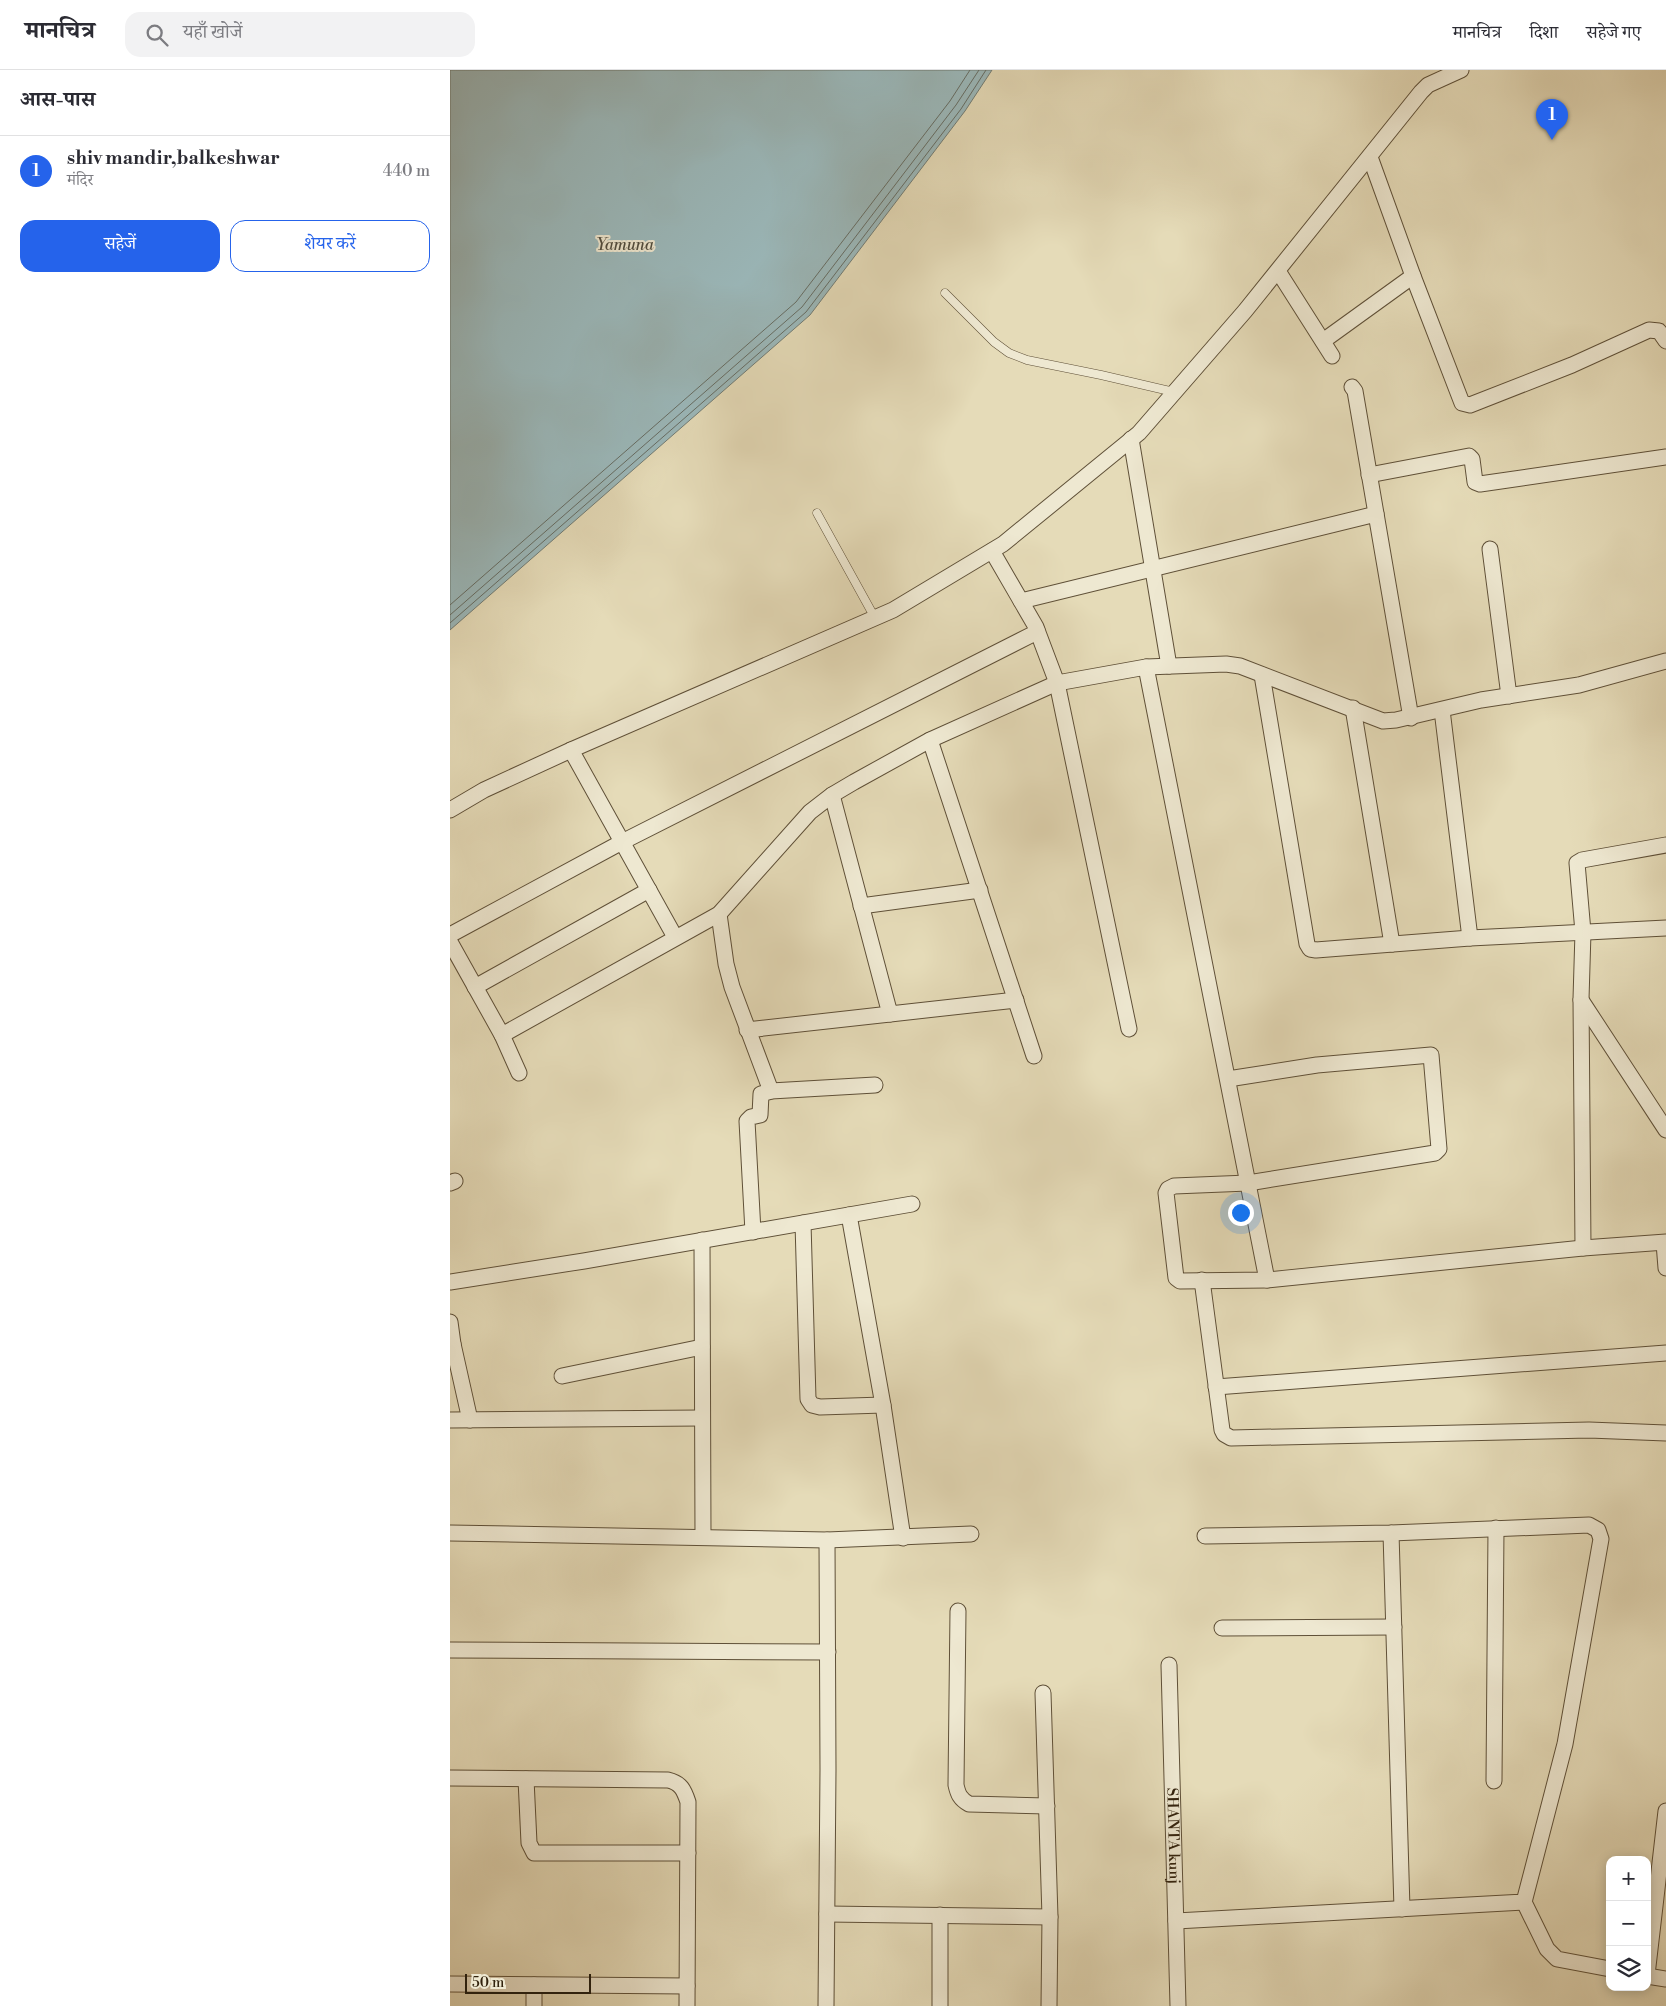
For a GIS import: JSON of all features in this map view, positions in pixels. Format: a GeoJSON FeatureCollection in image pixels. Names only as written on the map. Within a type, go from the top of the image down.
{"type":"FeatureCollection","features":[{"type":"Feature","properties":{"kind":"street"},"geometry":{"type":"LineString","coordinates":[[450,810],[484,790],[571,750],[893,610],[1003,544],[1131,440],[1278,270],[1421,92],[1428,85],[1461,70]]}},
{"type":"Feature","properties":{"kind":"street"},"geometry":{"type":"LineString","coordinates":[[1370,157],[1413,276],[1462,403],[1465,405],[1470,405],[1572,365],[1649,330],[1659,331],[1666,341]]}},
{"type":"Feature","properties":{"kind":"street"},"geometry":{"type":"LineString","coordinates":[[1278,270],[1332,356]]}},
{"type":"Feature","properties":{"kind":"street"},"geometry":{"type":"LineString","coordinates":[[1323,341],[1413,276]]}},
{"type":"Feature","properties":{"kind":"street"},"geometry":{"type":"LineString","coordinates":[[1352,387],[1355,391],[1411,718]]}},
{"type":"Feature","properties":{"kind":"street"},"geometry":{"type":"LineString","coordinates":[[1131,440],[1169,666]]}},
{"type":"Feature","properties":{"kind":"street"},"geometry":{"type":"LineString","coordinates":[[1369,475],[1469,456],[1472,459],[1475,482],[1480,484],[1666,457]]}},
{"type":"Feature","properties":{"kind":"street"},"geometry":{"type":"LineString","coordinates":[[1021,601],[1376,514]]}},
{"type":"Feature","properties":{"kind":"street"},"geometry":{"type":"LineString","coordinates":[[1490,549],[1509,696]]}},
{"type":"Feature","properties":{"kind":"street"},"geometry":{"type":"LineString","coordinates":[[992,551],[1037,630],[1057,683],[1128,1029]]}},
{"type":"Feature","properties":{"kind":"street"},"geometry":{"type":"LineString","coordinates":[[450,936],[622,842],[1035,633],[1037,630]]}},
{"type":"Feature","properties":{"kind":"street"},"geometry":{"type":"LineString","coordinates":[[502,1035],[719,914],[753,878],[791,831],[810,812],[832,795],[930,740],[1057,683],[1146,667],[1226,664],[1240,666],[1383,721],[1411,718],[1481,700],[1579,686],[1666,661]]}},
{"type":"Feature","properties":{"kind":"street"},"geometry":{"type":"LineString","coordinates":[[1146,667],[1267,1280]]}},
{"type":"Feature","properties":{"kind":"street"},"geometry":{"type":"LineString","coordinates":[[1262,675],[1307,944],[1310,949],[1470,938],[1666,928]]}},
{"type":"Feature","properties":{"kind":"street"},"geometry":{"type":"LineString","coordinates":[[1353,708],[1392,944]]}},
{"type":"Feature","properties":{"kind":"street"},"geometry":{"type":"LineString","coordinates":[[1442,710],[1470,938]]}},
{"type":"Feature","properties":{"kind":"street"},"geometry":{"type":"LineString","coordinates":[[930,740],[1034,1056]]}},
{"type":"Feature","properties":{"kind":"street"},"geometry":{"type":"LineString","coordinates":[[571,750],[675,937]]}},
{"type":"Feature","properties":{"kind":"street"},"geometry":{"type":"LineString","coordinates":[[832,795],[890,1014]]}},
{"type":"Feature","properties":{"kind":"street"},"geometry":{"type":"LineString","coordinates":[[1583,1248],[1582,932],[1577,864],[1582,860],[1666,844]]}},
{"type":"Feature","properties":{"kind":"street"},"geometry":{"type":"LineString","coordinates":[[475,987],[649,890]]}},
{"type":"Feature","properties":{"kind":"street"},"geometry":{"type":"LineString","coordinates":[[861,906],[980,890]]}},
{"type":"Feature","properties":{"kind":"street"},"geometry":{"type":"LineString","coordinates":[[719,914],[726,964],[747,1030],[771,1091]]}},
{"type":"Feature","properties":{"kind":"street"},"geometry":{"type":"LineString","coordinates":[[450,942],[502,1035],[519,1073]]}},
{"type":"Feature","properties":{"kind":"street"},"geometry":{"type":"LineString","coordinates":[[1581,999],[1666,1130]]}},
{"type":"Feature","properties":{"kind":"street"},"geometry":{"type":"LineString","coordinates":[[747,1030],[1016,1000]]}},
{"type":"Feature","properties":{"kind":"street"},"geometry":{"type":"LineString","coordinates":[[1228,1079],[1317,1065],[1429,1054],[1432,1056],[1438,1152],[1248,1183],[1174,1186],[1168,1189],[1166,1193],[1176,1278],[1180,1281],[1267,1280],[1583,1248],[1665,1243],[1666,1268]]}},
{"type":"Feature","properties":{"kind":"street"},"geometry":{"type":"LineString","coordinates":[[753,1232],[747,1121],[750,1117],[760,1114],[761,1094],[771,1091],[875,1085]]}},
{"type":"Feature","properties":{"kind":"street"},"geometry":{"type":"LineString","coordinates":[[450,1282],[912,1204]]}},
{"type":"Feature","properties":{"kind":"street"},"geometry":{"type":"LineString","coordinates":[[849,1215],[883,1405],[903,1538]]}},
{"type":"Feature","properties":{"kind":"street"},"geometry":{"type":"LineString","coordinates":[[803,1223],[808,1398],[812,1405],[820,1407],[883,1405]]}},
{"type":"Feature","properties":{"kind":"street"},"geometry":{"type":"LineString","coordinates":[[702,1240],[702,1537]]}},
{"type":"Feature","properties":{"kind":"street"},"geometry":{"type":"LineString","coordinates":[[1202,1280],[1222,1430],[1224,1434],[1231,1438],[1589,1430],[1666,1433]]}},
{"type":"Feature","properties":{"kind":"street"},"geometry":{"type":"LineString","coordinates":[[450,1322],[452,1346],[470,1420]]}},
{"type":"Feature","properties":{"kind":"street"},"geometry":{"type":"LineString","coordinates":[[562,1376],[702,1347]]}},
{"type":"Feature","properties":{"kind":"street"},"geometry":{"type":"LineString","coordinates":[[1216,1387],[1666,1353]]}},
{"type":"Feature","properties":{"kind":"street"},"geometry":{"type":"LineString","coordinates":[[450,1420],[702,1418]]}},
{"type":"Feature","properties":{"kind":"street"},"geometry":{"type":"LineString","coordinates":[[1204,1536],[1391,1533],[1589,1525],[1598,1530],[1600,1539],[1565,1744],[1524,1902],[1546,1949],[1551,1955],[1557,1959],[1606,1968]]}},
{"type":"Feature","properties":{"kind":"street"},"geometry":{"type":"LineString","coordinates":[[1494,1781],[1496,1528]]}},
{"type":"Feature","properties":{"kind":"street"},"geometry":{"type":"LineString","coordinates":[[450,1533],[827,1540],[971,1534]]}},
{"type":"Feature","properties":{"kind":"street"},"geometry":{"type":"LineString","coordinates":[[1391,1533],[1402,1909]]}},
{"type":"Feature","properties":{"kind":"street"},"geometry":{"type":"LineString","coordinates":[[826,2006],[827,1540]]}},
{"type":"Feature","properties":{"kind":"street"},"geometry":{"type":"LineString","coordinates":[[958,1611],[956,1785],[958,1794],[962,1800],[969,1804],[1047,1806]]}},
{"type":"Feature","properties":{"kind":"street"},"geometry":{"type":"LineString","coordinates":[[1222,1628],[1394,1626]]}},
{"type":"Feature","properties":{"kind":"street"},"geometry":{"type":"LineString","coordinates":[[450,1650],[828,1652]]}},
{"type":"Feature","properties":{"kind":"street","name":"SHANTA kunj"},"geometry":{"type":"LineString","coordinates":[[1169,1665],[1178,2006]]}},
{"type":"Feature","properties":{"kind":"street"},"geometry":{"type":"LineString","coordinates":[[1043,1694],[1050,1917],[1049,2006]]}},
{"type":"Feature","properties":{"kind":"street"},"geometry":{"type":"LineString","coordinates":[[450,1778],[668,1780],[676,1782],[682,1788],[688,1802],[687,2006]]}},
{"type":"Feature","properties":{"kind":"street"},"geometry":{"type":"LineString","coordinates":[[526,1778],[529,1843],[534,1853],[688,1853]]}},
{"type":"Feature","properties":{"kind":"street"},"geometry":{"type":"LineString","coordinates":[[1650,1946],[1666,1811]]}},
{"type":"Feature","properties":{"kind":"street"},"geometry":{"type":"LineString","coordinates":[[1176,1921],[1524,1902]]}},
{"type":"Feature","properties":{"kind":"street"},"geometry":{"type":"LineString","coordinates":[[827,1914],[1050,1917]]}},
{"type":"Feature","properties":{"kind":"street"},"geometry":{"type":"LineString","coordinates":[[940,1915],[940,2006]]}},
{"type":"Feature","properties":{"kind":"street"},"geometry":{"type":"LineString","coordinates":[[1651,1976],[1666,1978]]}},
{"type":"Feature","properties":{"kind":"street"},"geometry":{"type":"LineString","coordinates":[[450,1984],[687,1986]]}},
{"type":"Feature","properties":{"kind":"street"},"geometry":{"type":"LineString","coordinates":[[534,1985],[534,2006]]}},
{"type":"Feature","properties":{"kind":"lane"},"geometry":{"type":"LineString","coordinates":[[945,293],[994,342],[1009,353],[1027,360],[1101,374],[1174,392]]}},
{"type":"Feature","properties":{"kind":"lane"},"geometry":{"type":"LineString","coordinates":[[817,513],[875,618]]}},
{"type":"Feature","properties":{"kind":"water","name":"Yamuna"},"geometry":{"type":"Polygon","coordinates":[[[450,70],[992,70],[965,111],[810,315],[450,630],[450,70]]]}},
{"type":"Feature","properties":{"kind":"place","name":"shiv mandir,balkeshwar"},"geometry":{"type":"Point","coordinates":[1552,140]}}]}
